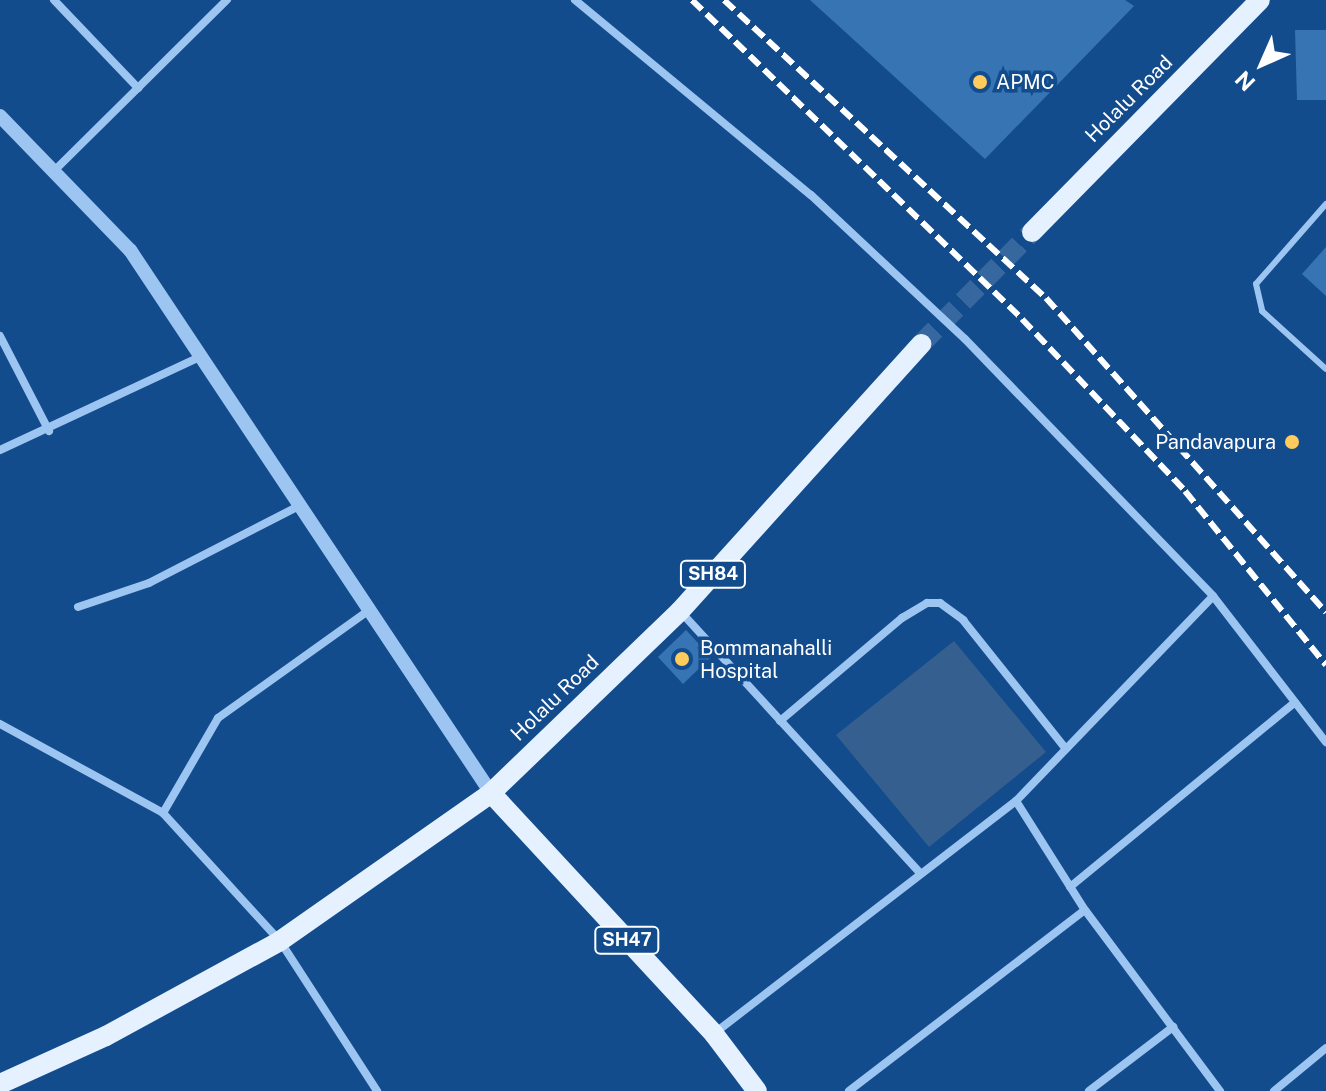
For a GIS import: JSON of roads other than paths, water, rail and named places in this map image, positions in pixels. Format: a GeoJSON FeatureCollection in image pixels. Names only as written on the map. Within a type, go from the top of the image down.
{"type":"FeatureCollection","features":[{"type":"Feature","properties":{"kind":"main road","name":"Holalu Road"},"geometry":{"type":"LineString","coordinates":[[1032,232],[1260,0]]}},
{"type":"Feature","properties":{"kind":"main road","name":"Holalu Road"},"geometry":{"type":"LineString","coordinates":[[491,793],[680,611],[921,344]]}},
{"type":"Feature","properties":{"kind":"main road","name":"SH84"},"geometry":{"type":"LineString","coordinates":[[0,1084],[106,1036],[280,941],[491,793]]}},
{"type":"Feature","properties":{"kind":"main road","name":"SH47"},"geometry":{"type":"LineString","coordinates":[[491,793],[714,1034],[757,1091]]}},
{"type":"Feature","properties":{"kind":"street"},"geometry":{"type":"LineString","coordinates":[[54,0],[138,88]]}},
{"type":"Feature","properties":{"kind":"street"},"geometry":{"type":"LineString","coordinates":[[55,170],[227,0]]}},
{"type":"Feature","properties":{"kind":"street"},"geometry":{"type":"LineString","coordinates":[[575,0],[877,256],[1213,596],[1326,742]]}},
{"type":"Feature","properties":{"kind":"street"},"geometry":{"type":"LineString","coordinates":[[0,116],[130,250],[491,793]]}},
{"type":"Feature","properties":{"kind":"street"},"geometry":{"type":"LineString","coordinates":[[0,336],[49,431]]}},
{"type":"Feature","properties":{"kind":"street"},"geometry":{"type":"LineString","coordinates":[[0,450],[49,431],[202,355]]}},
{"type":"Feature","properties":{"kind":"street"},"geometry":{"type":"LineString","coordinates":[[78,607],[149,583],[302,505]]}},
{"type":"Feature","properties":{"kind":"street"},"geometry":{"type":"LineString","coordinates":[[714,1034],[1016,801],[1213,596]]}},
{"type":"Feature","properties":{"kind":"street"},"geometry":{"type":"LineString","coordinates":[[780,721],[902,618],[940,603],[963,620],[1066,749]]}},
{"type":"Feature","properties":{"kind":"street"},"geometry":{"type":"LineString","coordinates":[[163,813],[218,718],[371,609]]}},
{"type":"Feature","properties":{"kind":"street"},"geometry":{"type":"LineString","coordinates":[[680,611],[920,873]]}},
{"type":"Feature","properties":{"kind":"street"},"geometry":{"type":"LineString","coordinates":[[1070,887],[1295,702]]}},
{"type":"Feature","properties":{"kind":"street"},"geometry":{"type":"LineString","coordinates":[[0,724],[163,813],[280,941],[377,1091]]}},
{"type":"Feature","properties":{"kind":"street"},"geometry":{"type":"LineString","coordinates":[[1016,801],[1085,910],[1220,1091]]}},
{"type":"Feature","properties":{"kind":"street"},"geometry":{"type":"LineString","coordinates":[[849,1091],[1085,910]]}},
{"type":"Feature","properties":{"kind":"street"},"geometry":{"type":"LineString","coordinates":[[1089,1091],[1173,1027]]}},
{"type":"Feature","properties":{"kind":"street"},"geometry":{"type":"LineString","coordinates":[[1274,1091],[1326,1048]]}},
{"type":"Feature","properties":{"kind":"lane"},"geometry":{"type":"LineString","coordinates":[[1326,204],[1256,284],[1262,311],[1326,369]]}},
{"type":"Feature","properties":{"kind":"water"},"geometry":{"type":"Polygon","coordinates":[[[954,641],[1046,752],[929,847],[836,735],[954,641]]]}},
{"type":"Feature","properties":{"kind":"tunnel"},"geometry":{"type":"LineString","coordinates":[[921,344],[1032,232]]}},
{"type":"Feature","properties":{"kind":"railway"},"geometry":{"type":"LineString","coordinates":[[692,0],[1022,319],[1185,491],[1326,665]]}},
{"type":"Feature","properties":{"kind":"railway"},"geometry":{"type":"LineString","coordinates":[[724,0],[1046,298],[1326,612]]}},
{"type":"Feature","properties":{"kind":"place","name":"APMC"},"geometry":{"type":"Point","coordinates":[980,82]}},
{"type":"Feature","properties":{"kind":"place","name":"Pandavapura"},"geometry":{"type":"Point","coordinates":[1292,442]}},
{"type":"Feature","properties":{"kind":"place","name":"Bommanahalli Hospital"},"geometry":{"type":"Point","coordinates":[682,659]}}]}
